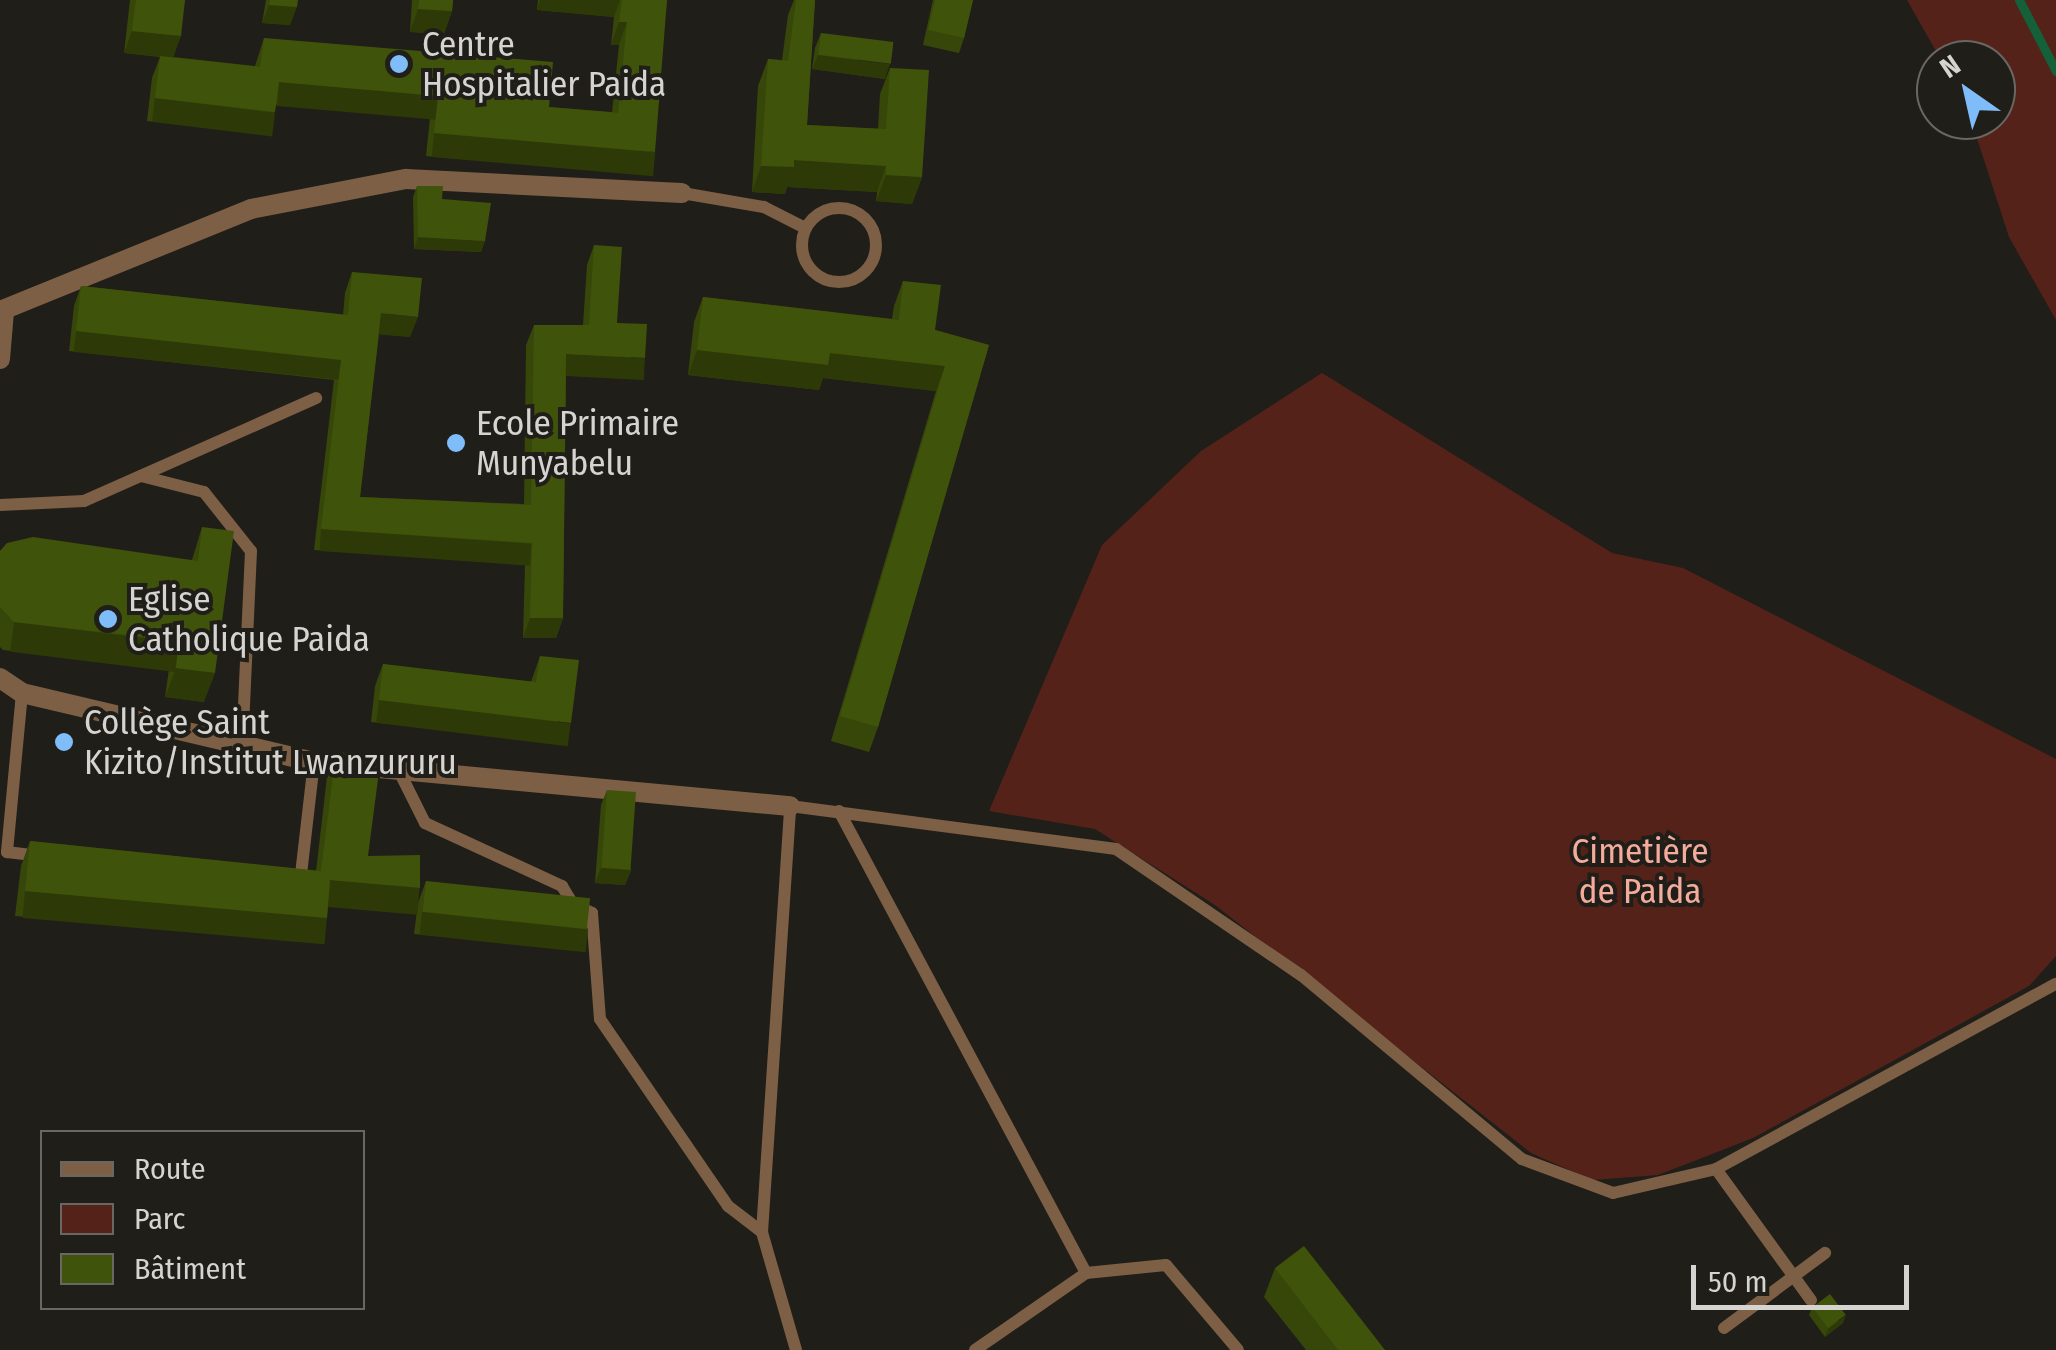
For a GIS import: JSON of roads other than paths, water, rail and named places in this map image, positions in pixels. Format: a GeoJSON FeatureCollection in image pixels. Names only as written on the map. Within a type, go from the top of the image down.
{"type":"FeatureCollection","features":[{"type":"Feature","properties":{"kind":"street"},"geometry":{"type":"LineString","coordinates":[[0,359],[2,311],[251,209],[406,179],[682,193]]}},
{"type":"Feature","properties":{"kind":"street"},"geometry":{"type":"LineString","coordinates":[[0,678],[22,694],[314,762],[400,773],[790,806]]}},
{"type":"Feature","properties":{"kind":"lane"},"geometry":{"type":"LineString","coordinates":[[682,193],[764,208],[805,228]]}},
{"type":"Feature","properties":{"kind":"lane"},"geometry":{"type":"LineString","coordinates":[[845,208],[866,219],[876,240],[872,263],[856,280],[832,283],[811,272],[801,251],[805,228],[822,212],[845,208]]}},
{"type":"Feature","properties":{"kind":"lane"},"geometry":{"type":"LineString","coordinates":[[0,505],[84,501],[316,398]]}},
{"type":"Feature","properties":{"kind":"lane"},"geometry":{"type":"LineString","coordinates":[[141,476],[204,492],[251,551],[242,746]]}},
{"type":"Feature","properties":{"kind":"lane"},"geometry":{"type":"LineString","coordinates":[[22,694],[6,852],[65,859]]}},
{"type":"Feature","properties":{"kind":"lane"},"geometry":{"type":"LineString","coordinates":[[280,884],[300,886],[314,762]]}},
{"type":"Feature","properties":{"kind":"lane"},"geometry":{"type":"LineString","coordinates":[[400,773],[426,823],[562,886],[573,904],[592,913],[600,1020],[728,1206],[762,1232]]}},
{"type":"Feature","properties":{"kind":"lane"},"geometry":{"type":"LineString","coordinates":[[796,1350],[762,1232],[790,806],[1116,849],[1300,974],[1522,1159],[1613,1194],[1716,1169],[2056,984]]}},
{"type":"Feature","properties":{"kind":"lane"},"geometry":{"type":"LineString","coordinates":[[839,811],[1086,1273]]}},
{"type":"Feature","properties":{"kind":"lane"},"geometry":{"type":"LineString","coordinates":[[1716,1169],[1812,1300]]}},
{"type":"Feature","properties":{"kind":"lane"},"geometry":{"type":"LineString","coordinates":[[1724,1328],[1824,1253]]}},
{"type":"Feature","properties":{"kind":"lane"},"geometry":{"type":"LineString","coordinates":[[975,1350],[1086,1273],[1166,1265],[1238,1350]]}},
{"type":"Feature","properties":{"kind":"waterway"},"geometry":{"type":"LineString","coordinates":[[2019,0],[2056,71]]}},
{"type":"Feature","properties":{"kind":"place","name":"Centre Hospitalier Paida"},"geometry":{"type":"Point","coordinates":[399,64]}},
{"type":"Feature","properties":{"kind":"place","name":"Ecole Primaire Munyabelu"},"geometry":{"type":"Point","coordinates":[456,443]}},
{"type":"Feature","properties":{"kind":"place","name":"Eglise Catholique Paida"},"geometry":{"type":"Point","coordinates":[108,619]}},
{"type":"Feature","properties":{"kind":"place","name":"Collège Saint Kizito/Institut Lwanzururu"},"geometry":{"type":"Point","coordinates":[64,742]}},
{"type":"Feature","properties":{"kind":"park label","name":"Cimetière de Paida"},"geometry":{"type":"Point","coordinates":[1640,871]}}]}
